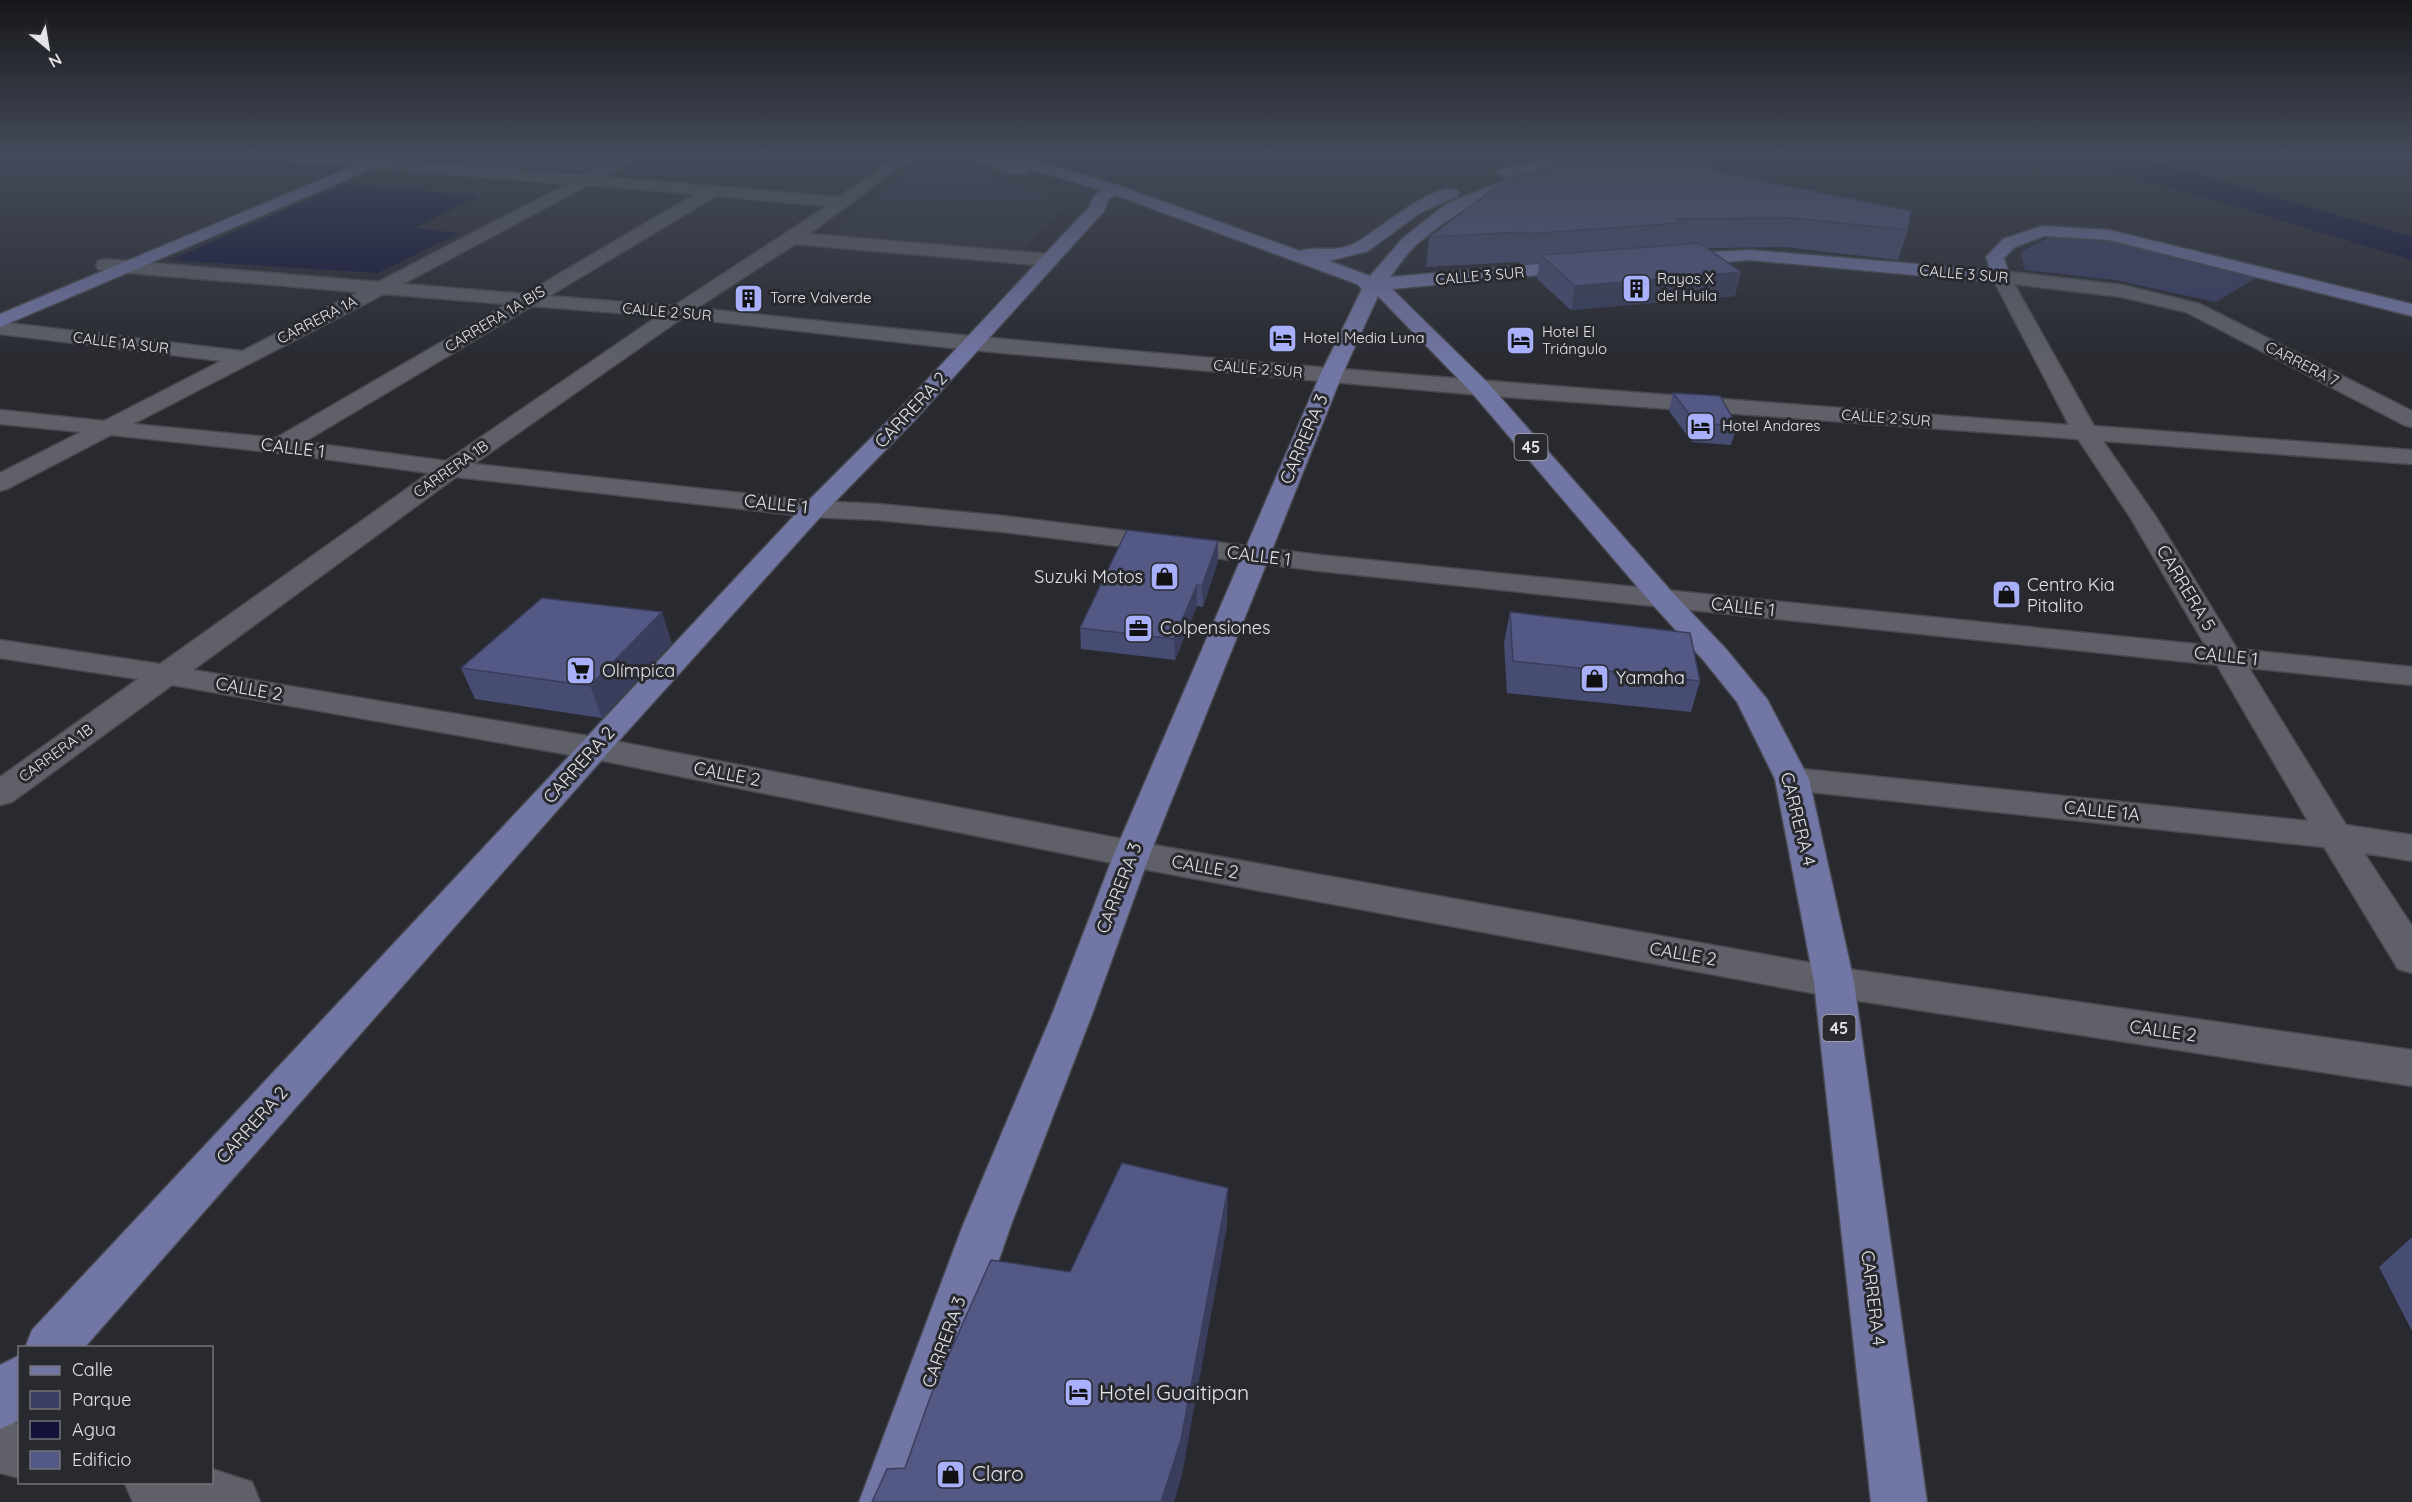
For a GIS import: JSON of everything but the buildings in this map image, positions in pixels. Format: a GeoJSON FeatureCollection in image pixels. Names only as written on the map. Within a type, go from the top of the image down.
{"type":"FeatureCollection","features":[{"type":"Feature","properties":{"kind":"main road"},"geometry":{"type":"LineString","coordinates":[[0,310],[206,225]]}},
{"type":"Feature","properties":{"kind":"main road"},"geometry":{"type":"LineString","coordinates":[[0,321],[223,225]]}},
{"type":"Feature","properties":{"kind":"main road","name":"CARRERA 2"},"geometry":{"type":"LineString","coordinates":[[51,1346],[594,748],[814,509],[904,418],[1082,225]]}},
{"type":"Feature","properties":{"kind":"main road"},"geometry":{"type":"LineString","coordinates":[[1192,225],[1339,281],[1374,284],[1362,247]]}},
{"type":"Feature","properties":{"kind":"main road"},"geometry":{"type":"LineString","coordinates":[[1204,225],[1276,249],[1332,256],[1362,247],[1392,225]]}},
{"type":"Feature","properties":{"kind":"main road","name":"CARRERA 3"},"geometry":{"type":"LineString","coordinates":[[887,1502],[987,1225],[1073,1012],[1132,854],[1331,375],[1374,284],[1409,242],[1430,225]]}},
{"type":"Feature","properties":{"kind":"main road"},"geometry":{"type":"LineString","coordinates":[[2001,278],[1995,257],[2009,243],[2042,231],[2109,235],[2412,310]]}},
{"type":"Feature","properties":{"kind":"main road","name":"45"},"geometry":{"type":"LineString","coordinates":[[1276,249],[1374,284]]}},
{"type":"Feature","properties":{"kind":"main road","name":"CALLE 3 SUR"},"geometry":{"type":"LineString","coordinates":[[1656,261],[1750,255],[2001,278]]}},
{"type":"Feature","properties":{"kind":"main road","name":"CALLE 3 SUR"},"geometry":{"type":"LineString","coordinates":[[1374,284],[1598,265]]}},
{"type":"Feature","properties":{"kind":"main road","name":"CARRERA 4"},"geometry":{"type":"LineString","coordinates":[[1374,284],[1395,300],[1480,388],[1662,598],[1715,655],[1751,699],[1792,779],[1834,982],[1899,1502]]}},
{"type":"Feature","properties":{"kind":"main road"},"geometry":{"type":"LineString","coordinates":[[0,1403],[18,1383]]}},
{"type":"Feature","properties":{"kind":"street","name":"CARRERA 1A"},"geometry":{"type":"LineString","coordinates":[[0,483],[502,225]]}},
{"type":"Feature","properties":{"kind":"street","name":"CARRERA 1A BIS"},"geometry":{"type":"LineString","coordinates":[[280,446],[655,225]]}},
{"type":"Feature","properties":{"kind":"street","name":"CARRERA 1B"},"geometry":{"type":"LineString","coordinates":[[0,794],[451,469],[678,312],[811,225]]}},
{"type":"Feature","properties":{"kind":"street"},"geometry":{"type":"LineString","coordinates":[[792,238],[1049,261]]}},
{"type":"Feature","properties":{"kind":"street","name":"CALLE 2 SUR"},"geometry":{"type":"LineString","coordinates":[[105,265],[384,286],[678,312],[971,344],[1480,388],[2412,457]]}},
{"type":"Feature","properties":{"kind":"street","name":"CALLE 3 SUR"},"geometry":{"type":"LineString","coordinates":[[2001,278],[2118,289],[2161,298],[2193,308]]}},
{"type":"Feature","properties":{"kind":"street","name":"CARRERA 5"},"geometry":{"type":"LineString","coordinates":[[2001,278],[2085,432],[2143,517],[2335,836],[2412,958]]}},
{"type":"Feature","properties":{"kind":"street","name":"CARRERA 7"},"geometry":{"type":"LineString","coordinates":[[2193,308],[2412,420]]}},
{"type":"Feature","properties":{"kind":"street","name":"CALLE 1A SUR"},"geometry":{"type":"LineString","coordinates":[[0,328],[242,357]]}},
{"type":"Feature","properties":{"kind":"street","name":"CALLE 1"},"geometry":{"type":"LineString","coordinates":[[0,417],[280,446],[451,469],[814,509],[871,510],[995,523],[1254,556],[2412,676]]}},
{"type":"Feature","properties":{"kind":"street","name":"CALLE 2"},"geometry":{"type":"LineString","coordinates":[[0,649],[164,674],[594,748],[1132,854],[1834,982],[2412,1068]]}},
{"type":"Feature","properties":{"kind":"street","name":"CALLE 1A"},"geometry":{"type":"LineString","coordinates":[[1792,779],[2335,836],[2412,848]]}},
{"type":"Feature","properties":{"kind":"street"},"geometry":{"type":"LineString","coordinates":[[0,1446],[18,1450]]}},
{"type":"Feature","properties":{"kind":"street"},"geometry":{"type":"LineString","coordinates":[[159,1484],[232,1502]]}},
{"type":"Feature","properties":{"kind":"shaded area"},"geometry":{"type":"Polygon","coordinates":[[[842,225],[1047,225],[1020,252],[829,235],[842,225]]]}},
{"type":"Feature","properties":{"kind":"green space"},"geometry":{"type":"Polygon","coordinates":[[[2050,237],[2109,239],[2257,277],[2216,302],[2115,280],[2025,270],[2021,252],[2050,237]]]}},
{"type":"Feature","properties":{"kind":"water"},"geometry":{"type":"Polygon","coordinates":[[[250,225],[421,225],[415,228],[460,233],[378,273],[170,260],[250,225]]]}},
{"type":"Feature","properties":{"kind":"waterway"},"geometry":{"type":"LineString","coordinates":[[2332,225],[2412,249]]}},
{"type":"Feature","properties":{"kind":"place","name":"Rayos X del Huila"},"geometry":{"type":"Point","coordinates":[1636,288]}},
{"type":"Feature","properties":{"kind":"place","name":"Torre Valverde"},"geometry":{"type":"Point","coordinates":[749,298]}},
{"type":"Feature","properties":{"kind":"place","name":"Hotel Media Luna"},"geometry":{"type":"Point","coordinates":[1282,338]}},
{"type":"Feature","properties":{"kind":"place","name":"Hotel El Triángulo"},"geometry":{"type":"Point","coordinates":[1521,341]}},
{"type":"Feature","properties":{"kind":"place","name":"Hotel Andares"},"geometry":{"type":"Point","coordinates":[1701,426]}},
{"type":"Feature","properties":{"kind":"place","name":"Suzuki Motos"},"geometry":{"type":"Point","coordinates":[1164,577]}},
{"type":"Feature","properties":{"kind":"place","name":"Centro Kia Pitalito"},"geometry":{"type":"Point","coordinates":[2006,595]}},
{"type":"Feature","properties":{"kind":"place","name":"Colpensiones"},"geometry":{"type":"Point","coordinates":[1139,628]}},
{"type":"Feature","properties":{"kind":"place","name":"Olímpica"},"geometry":{"type":"Point","coordinates":[581,671]}},
{"type":"Feature","properties":{"kind":"place","name":"Yamaha"},"geometry":{"type":"Point","coordinates":[1595,678]}},
{"type":"Feature","properties":{"kind":"place","name":"Hotel Guaitipan"},"geometry":{"type":"Point","coordinates":[1078,1393]}},
{"type":"Feature","properties":{"kind":"place","name":"Claro"},"geometry":{"type":"Point","coordinates":[951,1474]}}]}
